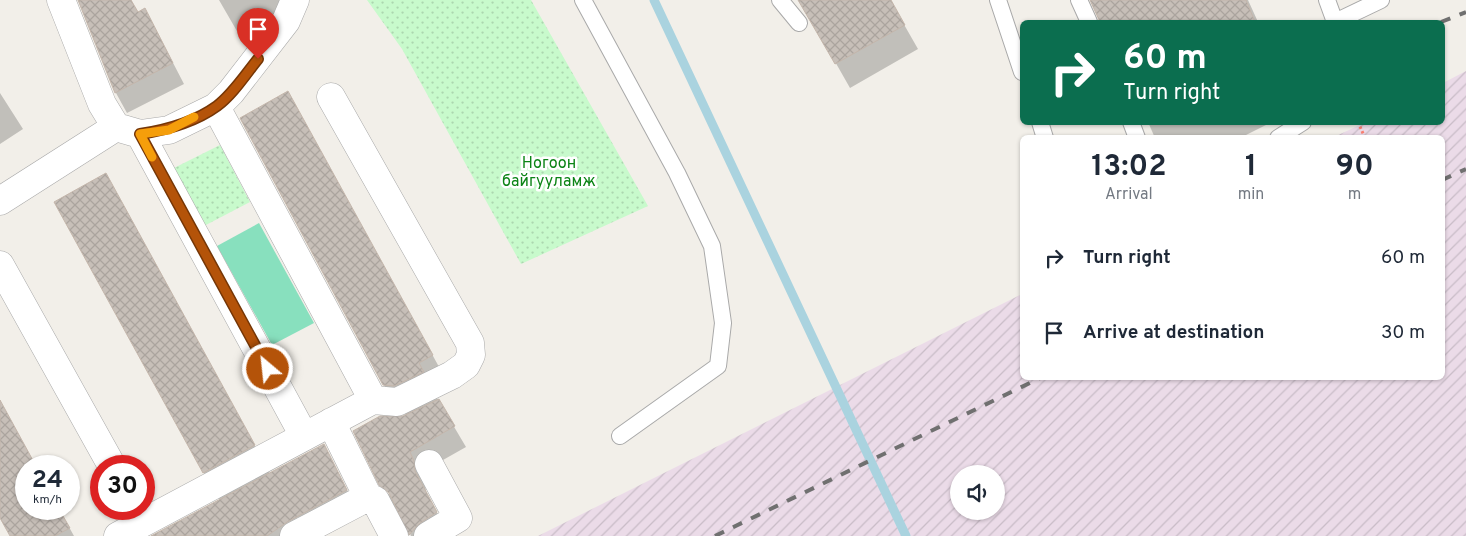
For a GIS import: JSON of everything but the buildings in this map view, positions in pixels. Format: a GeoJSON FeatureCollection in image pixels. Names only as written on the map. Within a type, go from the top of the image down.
{"type":"FeatureCollection","features":[{"type":"Feature","properties":{"kind":"street"},"geometry":{"type":"LineString","coordinates":[[61,0],[102,104],[128,131],[304,436]]}},
{"type":"Feature","properties":{"kind":"street"},"geometry":{"type":"LineString","coordinates":[[0,201],[128,131],[169,130],[216,107],[232,92],[286,22],[295,0]]}},
{"type":"Feature","properties":{"kind":"street"},"geometry":{"type":"LineString","coordinates":[[155,507],[304,436],[373,400],[397,402],[452,375],[466,365],[471,355],[470,343],[331,97]]}},
{"type":"Feature","properties":{"kind":"street"},"geometry":{"type":"LineString","coordinates":[[216,107],[373,400]]}},
{"type":"Feature","properties":{"kind":"street"},"geometry":{"type":"LineString","coordinates":[[0,265],[106,455]]}},
{"type":"Feature","properties":{"kind":"street"},"geometry":{"type":"LineString","coordinates":[[331,422],[368,497],[375,500],[394,536]]}},
{"type":"Feature","properties":{"kind":"street"},"geometry":{"type":"LineString","coordinates":[[428,536],[458,518],[458,514],[429,464]]}},
{"type":"Feature","properties":{"kind":"street"},"geometry":{"type":"LineString","coordinates":[[294,536],[368,497]]}},
{"type":"Feature","properties":{"kind":"street"},"geometry":{"type":"LineString","coordinates":[[118,536],[134,520]]}},
{"type":"Feature","properties":{"kind":"lane"},"geometry":{"type":"LineString","coordinates":[[583,0],[677,173],[712,246],[723,323],[718,366],[620,436]]}},
{"type":"Feature","properties":{"kind":"lane"},"geometry":{"type":"LineString","coordinates":[[780,0],[800,23]]}},
{"type":"Feature","properties":{"kind":"lane"},"geometry":{"type":"LineString","coordinates":[[998,0],[1020,66]]}},
{"type":"Feature","properties":{"kind":"lane"},"geometry":{"type":"LineString","coordinates":[[1079,0],[1088,20]]}},
{"type":"Feature","properties":{"kind":"lane"},"geometry":{"type":"LineString","coordinates":[[1327,0],[1334,20]]}},
{"type":"Feature","properties":{"kind":"lane"},"geometry":{"type":"LineString","coordinates":[[1339,20],[1380,0]]}},
{"type":"Feature","properties":{"kind":"lane"},"geometry":{"type":"LineString","coordinates":[[1283,135],[1298,125]]}},
{"type":"Feature","properties":{"kind":"shaded area"},"geometry":{"type":"Polygon","coordinates":[[[1466,71],[1466,536],[538,536],[1020,295],[1020,380],[1445,380],[1445,135],[1338,135],[1360,125],[1445,125],[1445,82],[1466,71]]]}},
{"type":"Feature","properties":{"kind":"green space","name":"Ногоон байгууламж"},"geometry":{"type":"Polygon","coordinates":[[[367,0],[531,0],[648,206],[521,264],[402,49],[367,0]]]}},
{"type":"Feature","properties":{"kind":"green space"},"geometry":{"type":"Polygon","coordinates":[[[220,145],[250,202],[204,226],[174,168],[220,145]]]}},
{"type":"Feature","properties":{"kind":"green space"},"geometry":{"type":"Polygon","coordinates":[[[259,223],[314,323],[272,345],[217,246],[259,223]]]}},
{"type":"Feature","properties":{"kind":"waterway"},"geometry":{"type":"LineString","coordinates":[[654,0],[906,536]]}},
{"type":"Feature","properties":{"kind":"railway"},"geometry":{"type":"LineString","coordinates":[[1445,20],[1466,12]]}},
{"type":"Feature","properties":{"kind":"railway"},"geometry":{"type":"LineString","coordinates":[[1445,179],[1466,169]]}},
{"type":"Feature","properties":{"kind":"railway"},"geometry":{"type":"LineString","coordinates":[[715,536],[1036,380]]}},
{"type":"Feature","properties":{"kind":"slow traffic"},"geometry":{"type":"LineString","coordinates":[[152,157],[140,134],[169,130],[194,117]]}},
{"type":"Feature","properties":{"kind":"route"},"geometry":{"type":"LineString","coordinates":[[258,59],[232,92],[216,107],[169,130],[140,134],[268,369]]}}]}
